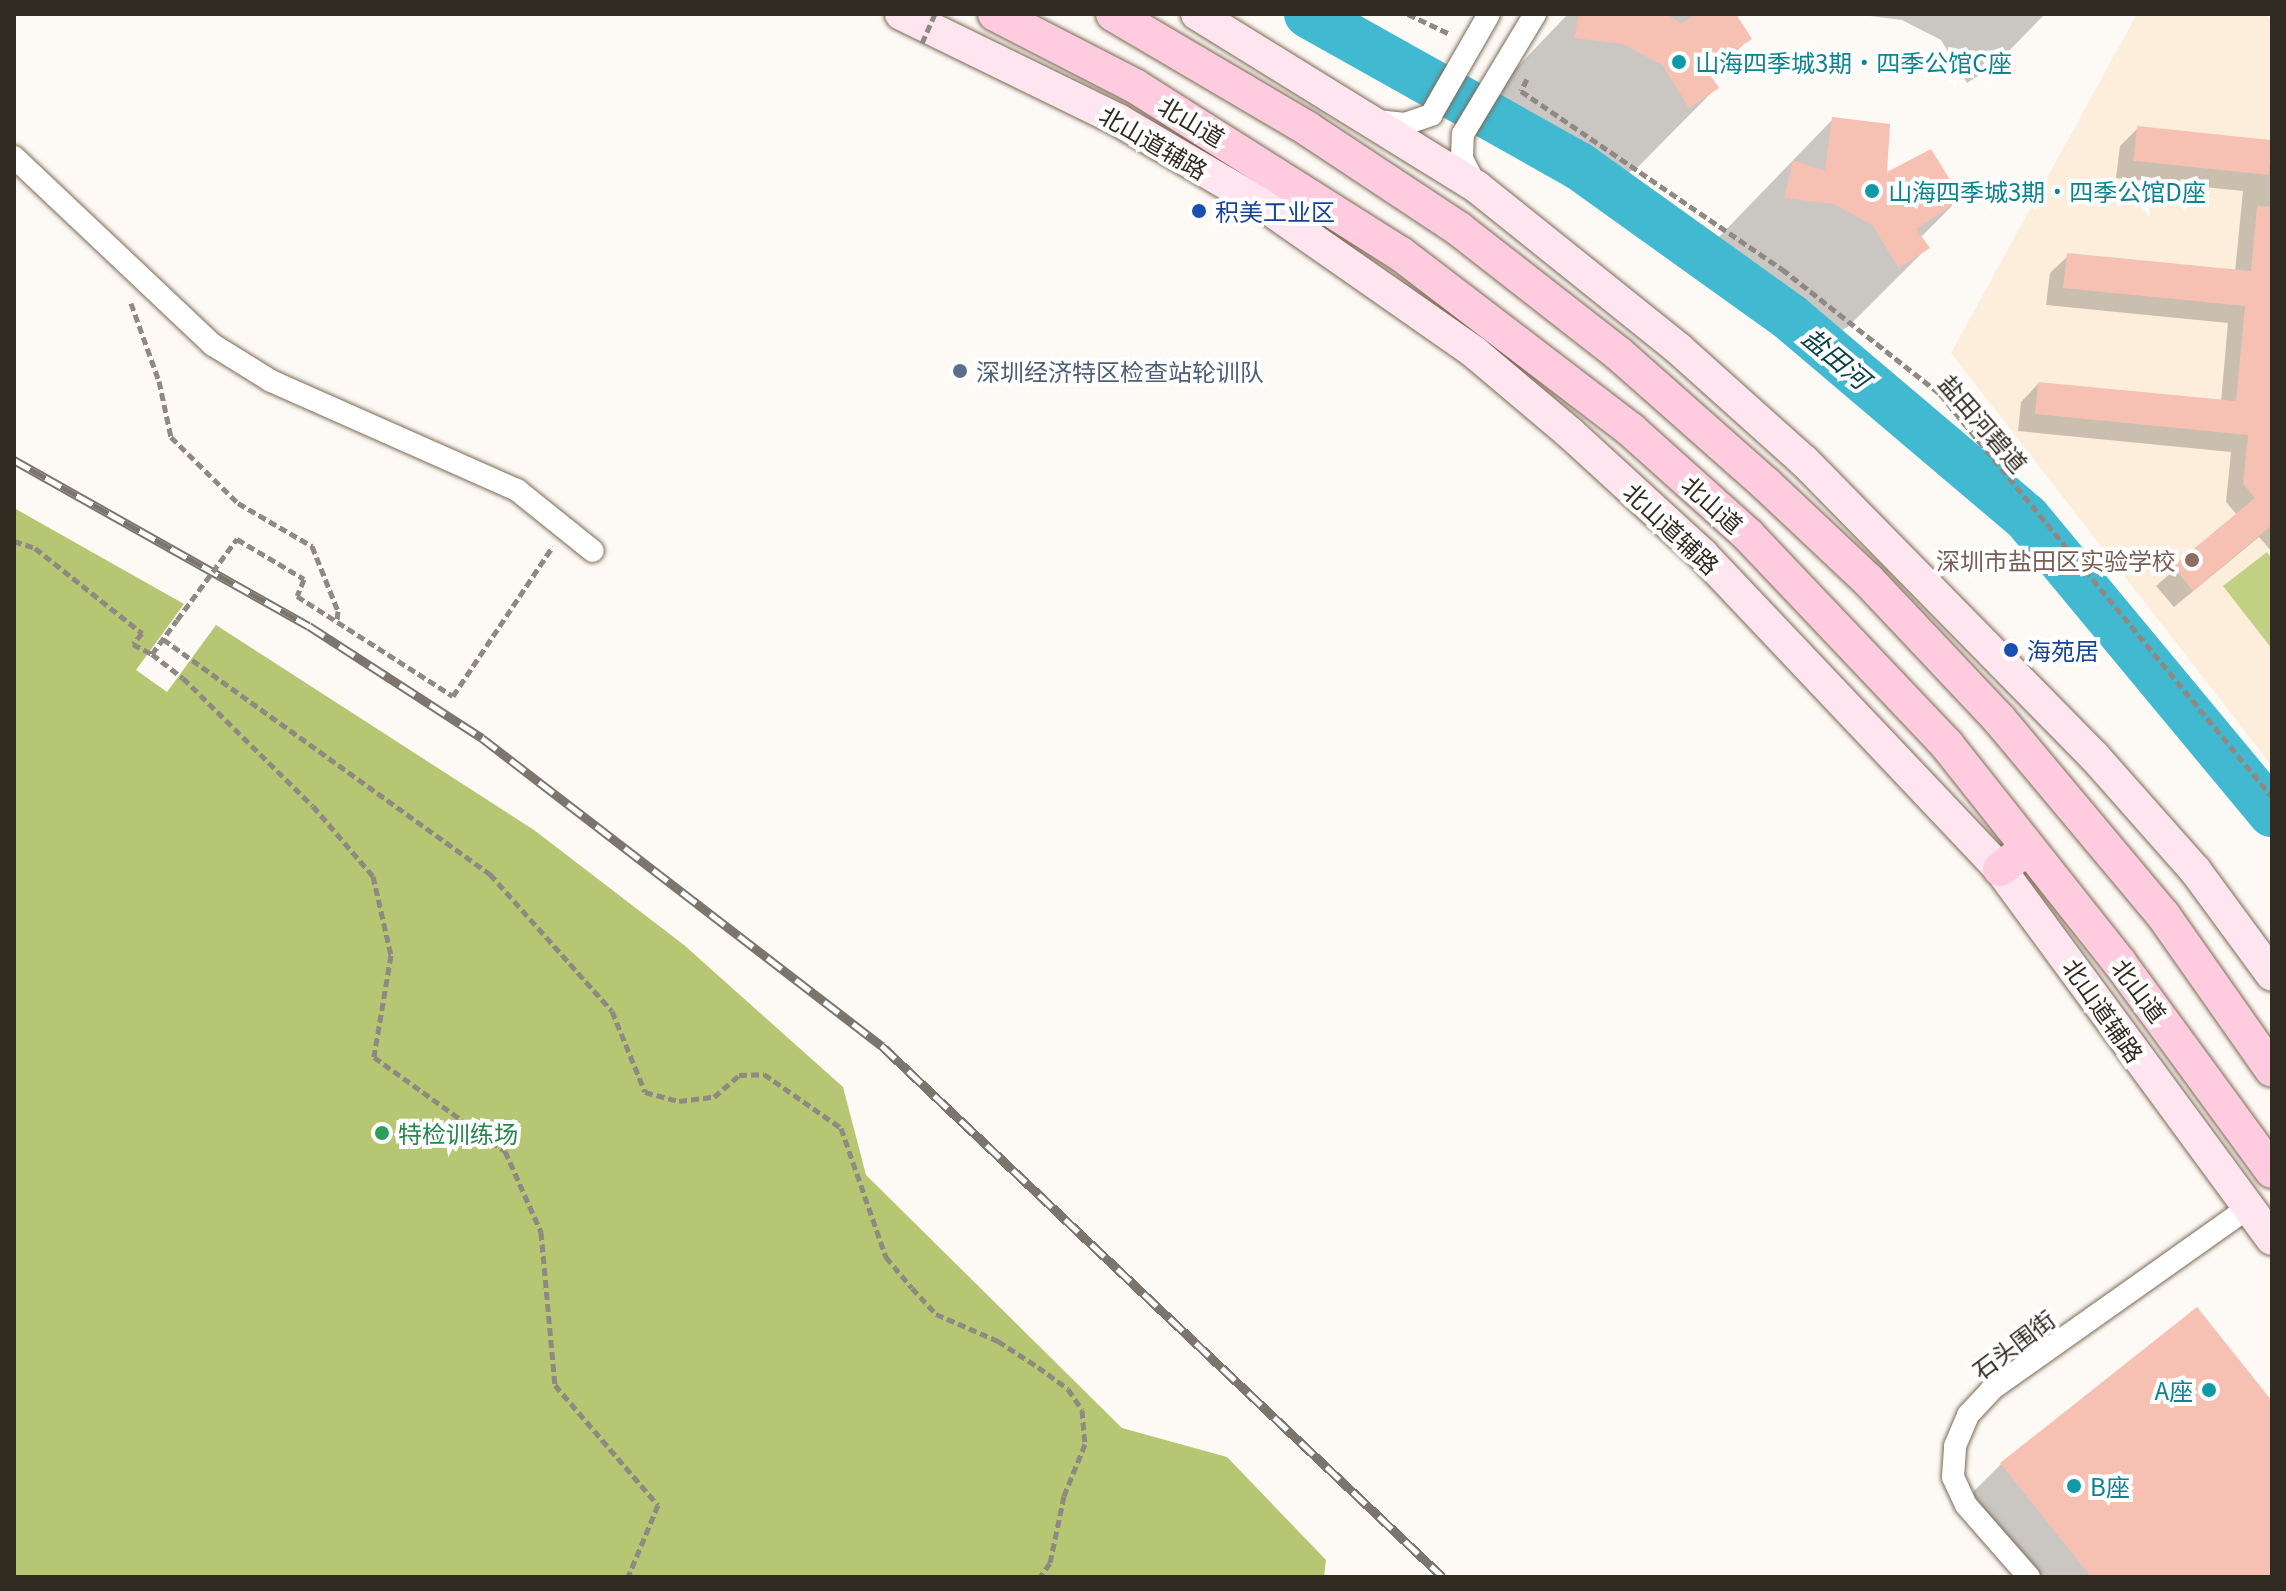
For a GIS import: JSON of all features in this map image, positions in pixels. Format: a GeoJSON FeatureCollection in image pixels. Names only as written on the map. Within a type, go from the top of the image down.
{"type":"FeatureCollection","features":[{"type":"Feature","properties":{"kind":"main road","name":"北山道"},"geometry":{"type":"LineString","coordinates":[[995,14],[1135,86],[1401,254],[1631,430],[1748,535],[1947,745],[2119,962],[2272,1171]]}},
{"type":"Feature","properties":{"kind":"main road","name":"北山道"},"geometry":{"type":"LineString","coordinates":[[1113,14],[1308,129],[1459,229],[1619,354],[1732,454],[1868,580],[1999,719],[2163,915],[2272,1070]]}},
{"type":"Feature","properties":{"kind":"main road"},"geometry":{"type":"LineString","coordinates":[[2000,869],[2028,848]]}},
{"type":"Feature","properties":{"kind":"main road"},"geometry":{"type":"LineString","coordinates":[[2226,1006],[2272,1047]]}},
{"type":"Feature","properties":{"kind":"street","name":"北山道辅路"},"geometry":{"type":"LineString","coordinates":[[901,14],[1118,120],[1262,204],[1474,352],[1703,555],[2000,869],[2272,1239]]}},
{"type":"Feature","properties":{"kind":"street"},"geometry":{"type":"LineString","coordinates":[[1197,14],[1375,121],[1477,187],[1679,349],[1913,568],[2185,859],[2272,975]]}},
{"type":"Feature","properties":{"kind":"street"},"geometry":{"type":"LineString","coordinates":[[1375,121],[1405,124],[1431,115],[1489,14]]}},
{"type":"Feature","properties":{"kind":"street"},"geometry":{"type":"LineString","coordinates":[[1477,187],[1462,158],[1463,134],[1535,14]]}},
{"type":"Feature","properties":{"kind":"street"},"geometry":{"type":"LineString","coordinates":[[14,157],[213,345],[271,381],[517,490],[593,551]]}},
{"type":"Feature","properties":{"kind":"street"},"geometry":{"type":"LineString","coordinates":[[1355,268],[1401,254]]}},
{"type":"Feature","properties":{"kind":"street","name":"石头围街"},"geometry":{"type":"LineString","coordinates":[[2029,1577],[1966,1505],[1953,1477],[1955,1446],[1968,1415],[1992,1389],[2248,1208]]}},
{"type":"Feature","properties":{"kind":"path"},"geometry":{"type":"LineString","coordinates":[[922,43],[935,14]]}},
{"type":"Feature","properties":{"kind":"path"},"geometry":{"type":"LineString","coordinates":[[1408,14],[1471,44]]}},
{"type":"Feature","properties":{"kind":"path","name":"盐田河碧道"},"geometry":{"type":"LineString","coordinates":[[1521,91],[1782,269],[1940,394],[2272,797]]}},
{"type":"Feature","properties":{"kind":"path"},"geometry":{"type":"LineString","coordinates":[[122,259],[121,280],[159,381],[171,437],[238,503],[312,546],[338,611],[337,620]]}},
{"type":"Feature","properties":{"kind":"path"},"geometry":{"type":"LineString","coordinates":[[152,654],[237,539],[304,579],[297,596],[453,696],[564,528]]}},
{"type":"Feature","properties":{"kind":"path"},"geometry":{"type":"LineString","coordinates":[[14,541],[35,548],[142,633],[133,644],[152,654],[183,678],[313,806],[373,876],[391,955],[374,1057],[505,1151],[541,1232],[555,1385],[658,1505],[628,1577]]}},
{"type":"Feature","properties":{"kind":"path"},"geometry":{"type":"LineString","coordinates":[[163,639],[490,874],[612,1011],[645,1092],[679,1101],[714,1097],[739,1075],[764,1074],[841,1128],[865,1207],[894,1268],[936,1314],[998,1341],[1068,1389],[1082,1410],[1085,1444],[1064,1496],[1050,1563],[1040,1577]]}},
{"type":"Feature","properties":{"kind":"shaded area","name":"深圳市盐田区实验学校"},"geometry":{"type":"Polygon","coordinates":[[[2137,14],[2266,14],[2272,22],[2272,766],[1951,353],[2137,14]]]}},
{"type":"Feature","properties":{"kind":"green space"},"geometry":{"type":"Polygon","coordinates":[[[14,508],[184,604],[136,670],[167,692],[216,625],[534,830],[684,945],[843,1087],[866,1175],[1122,1428],[1227,1457],[1326,1560],[1324,1577],[14,1577],[14,508]]]}},
{"type":"Feature","properties":{"kind":"green space"},"geometry":{"type":"Polygon","coordinates":[[[2267,552],[2272,559],[2272,649],[2223,586],[2267,552]]]}},
{"type":"Feature","properties":{"kind":"building","name":"山海四季城3期·四季公馆C座"},"geometry":{"type":"Polygon","coordinates":[[[1579,14],[1666,14],[1682,24],[1695,14],[1736,14],[1752,39],[1706,69],[1719,88],[1689,108],[1662,65],[1623,44],[1574,38],[1579,14]]]}},
{"type":"Feature","properties":{"kind":"building","name":"山海四季城3期·四季公馆D座"},"geometry":{"type":"Polygon","coordinates":[[[1832,117],[1890,124],[1887,172],[1931,149],[1962,199],[1916,229],[1930,248],[1899,268],[1872,225],[1834,204],[1784,198],[1793,160],[1825,171],[1832,117]]]}},
{"type":"Feature","properties":{"kind":"building"},"geometry":{"type":"Polygon","coordinates":[[[2137,126],[2272,140],[2269,175],[2133,161],[2137,126]]]}},
{"type":"Feature","properties":{"kind":"building"},"geometry":{"type":"Polygon","coordinates":[[[2257,206],[2272,207],[2272,525],[2193,591],[2173,566],[2255,498],[2243,484],[2248,435],[2035,414],[2038,382],[2236,401],[2245,306],[2063,288],[2067,253],[2251,271],[2257,206]]]}},
{"type":"Feature","properties":{"kind":"building"},"geometry":{"type":"Polygon","coordinates":[[[2197,1307],[2272,1401],[2272,1577],[2091,1577],[2000,1463],[2197,1307]]]}},
{"type":"Feature","properties":{"kind":"waterway","name":"盐田河"},"geometry":{"type":"LineString","coordinates":[[1308,14],[1579,166],[1791,318],[2026,517],[2272,813]]}},
{"type":"Feature","properties":{"kind":"railway"},"geometry":{"type":"LineString","coordinates":[[14,460],[309,626],[482,738],[882,1046],[1443,1577]]}},
{"type":"Feature","properties":{"kind":"place","name":"山海四季城3期·四季公馆C座"},"geometry":{"type":"Point","coordinates":[1679,62]}},
{"type":"Feature","properties":{"kind":"place","name":"山海四季城3期·四季公馆D座"},"geometry":{"type":"Point","coordinates":[1872,191]}},
{"type":"Feature","properties":{"kind":"place","name":"积美工业区"},"geometry":{"type":"Point","coordinates":[1199,211]}},
{"type":"Feature","properties":{"kind":"place","name":"深圳经济特区检查站轮训队"},"geometry":{"type":"Point","coordinates":[960,371]}},
{"type":"Feature","properties":{"kind":"place","name":"深圳市盐田区实验学校"},"geometry":{"type":"Point","coordinates":[2192,560]}},
{"type":"Feature","properties":{"kind":"place","name":"海苑居"},"geometry":{"type":"Point","coordinates":[2011,650]}},
{"type":"Feature","properties":{"kind":"place","name":"特检训练场"},"geometry":{"type":"Point","coordinates":[382,1133]}},
{"type":"Feature","properties":{"kind":"place","name":"A座"},"geometry":{"type":"Point","coordinates":[2209,1390]}},
{"type":"Feature","properties":{"kind":"place","name":"B座"},"geometry":{"type":"Point","coordinates":[2074,1486]}}]}
